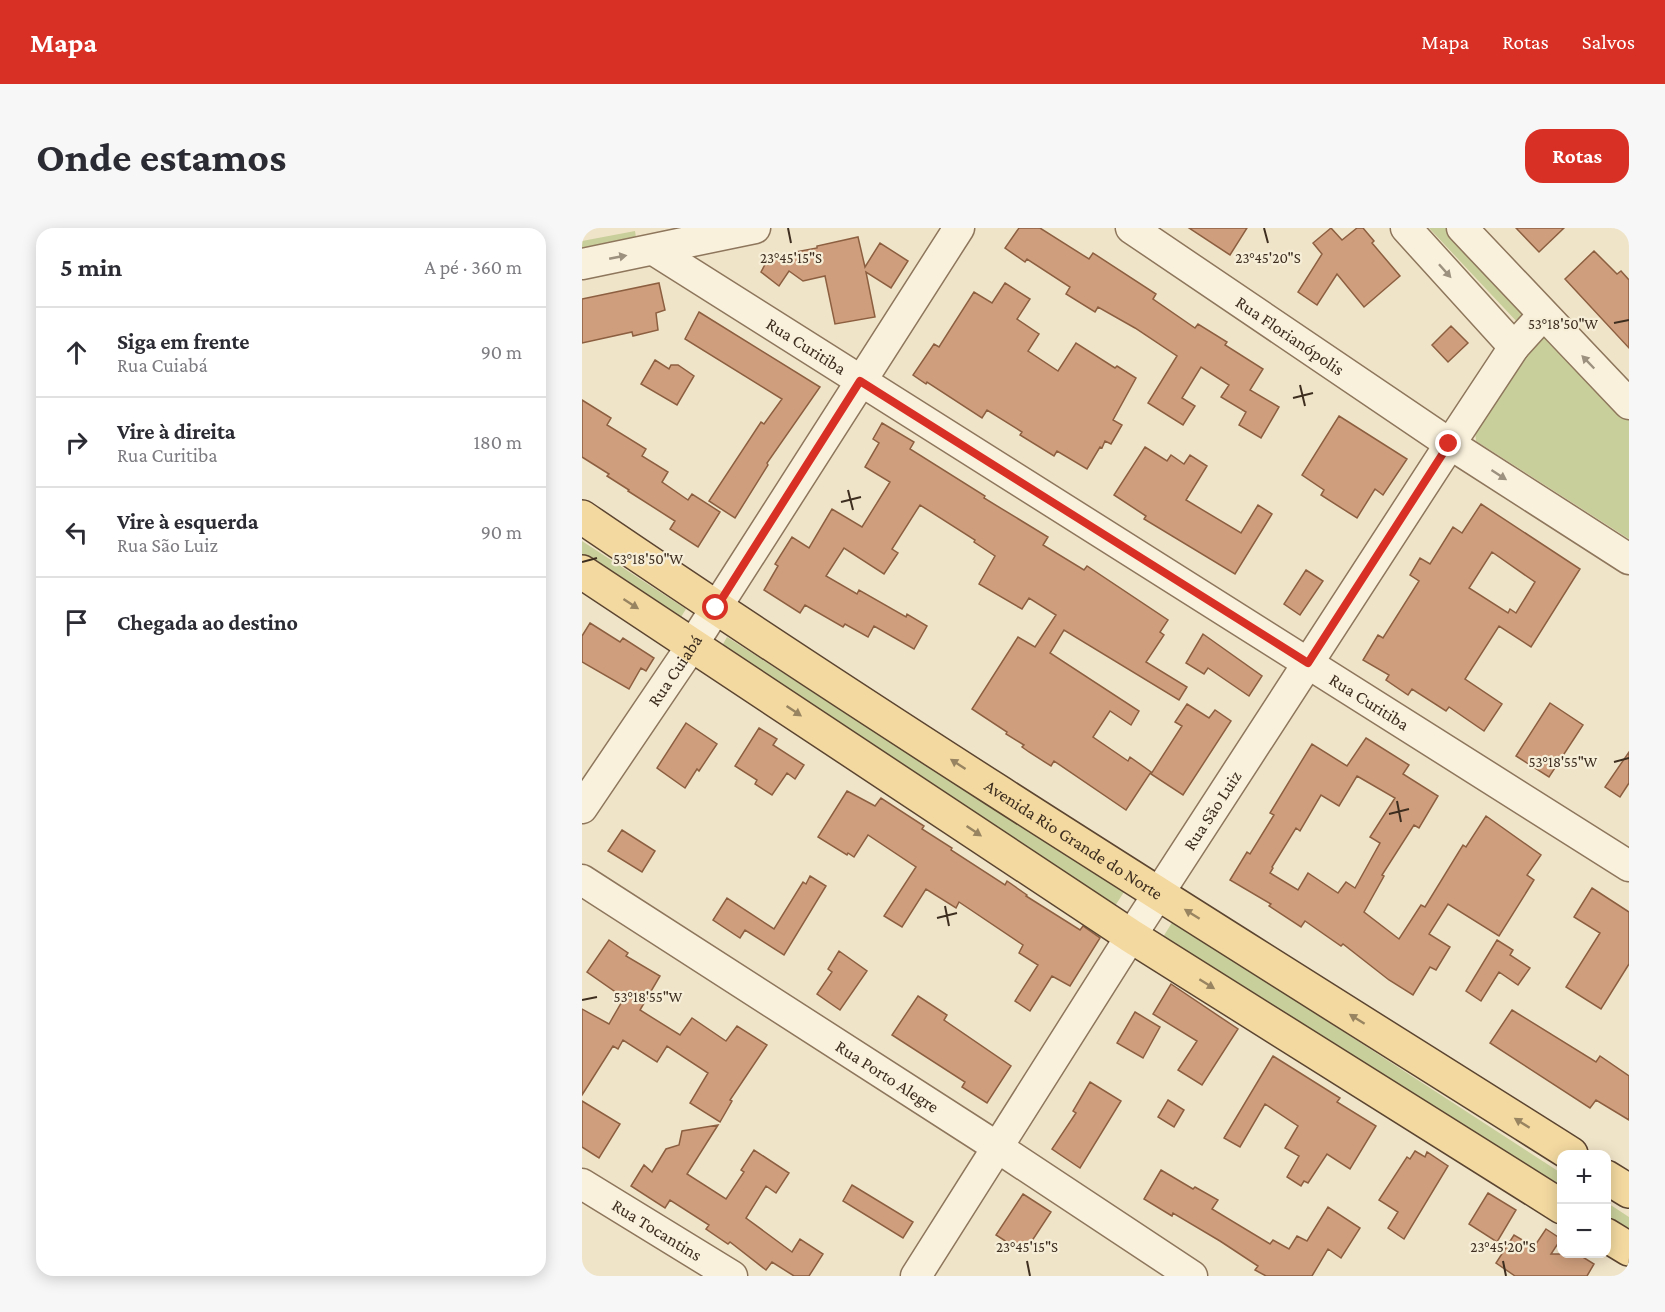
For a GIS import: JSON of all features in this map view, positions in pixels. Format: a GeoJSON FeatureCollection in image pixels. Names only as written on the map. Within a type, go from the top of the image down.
{"type":"FeatureCollection","features":[{"type":"Feature","properties":{"kind":"main road","name":"Avenida Rio Grande do Norte"},"geometry":{"type":"LineString","coordinates":[[582,517],[716,608],[1563,1150]]}},
{"type":"Feature","properties":{"kind":"main road"},"geometry":{"type":"LineString","coordinates":[[582,572],[1131,936],[1557,1204]]}},
{"type":"Feature","properties":{"kind":"main road"},"geometry":{"type":"LineString","coordinates":[[1611,1180],[1629,1191]]}},
{"type":"Feature","properties":{"kind":"main road"},"geometry":{"type":"LineString","coordinates":[[1611,1238],[1629,1249]]}},
{"type":"Feature","properties":{"kind":"street"},"geometry":{"type":"LineString","coordinates":[[582,264],[651,239],[755,228]]}},
{"type":"Feature","properties":{"kind":"street","name":"Rua Cuiabá"},"geometry":{"type":"LineString","coordinates":[[582,808],[693,644],[959,228]]}},
{"type":"Feature","properties":{"kind":"street","name":"Rua Florianópolis"},"geometry":{"type":"LineString","coordinates":[[1131,228],[1449,444],[1629,559]]}},
{"type":"Feature","properties":{"kind":"street"},"geometry":{"type":"LineString","coordinates":[[1406,228],[1514,347]]}},
{"type":"Feature","properties":{"kind":"street"},"geometry":{"type":"LineString","coordinates":[[1462,228],[1629,404]]}},
{"type":"Feature","properties":{"kind":"street","name":"Rua Curitiba"},"geometry":{"type":"LineString","coordinates":[[651,239],[860,381],[1629,866]]}},
{"type":"Feature","properties":{"kind":"street","name":"Rua São Luiz"},"geometry":{"type":"LineString","coordinates":[[916,1276],[1131,936],[1449,444],[1514,347],[1543,315]]}},
{"type":"Feature","properties":{"kind":"street","name":"Rua Porto Alegre"},"geometry":{"type":"LineString","coordinates":[[582,880],[997,1147],[1192,1276]]}},
{"type":"Feature","properties":{"kind":"street","name":"Rua Tocantins"},"geometry":{"type":"LineString","coordinates":[[582,1184],[732,1276]]}},
{"type":"Feature","properties":{"kind":"green space"},"geometry":{"type":"Polygon","coordinates":[[[1429,228],[1449,228],[1526,316],[1518,323],[1429,228]]]}},
{"type":"Feature","properties":{"kind":"green space"},"geometry":{"type":"Polygon","coordinates":[[[635,231],[637,243],[582,253],[582,241],[635,231]]]}},
{"type":"Feature","properties":{"kind":"green space"},"geometry":{"type":"Polygon","coordinates":[[[1541,336],[1549,336],[1629,416],[1629,539],[1476,441],[1475,431],[1534,341],[1541,336]]]}},
{"type":"Feature","properties":{"kind":"green space"},"geometry":{"type":"Polygon","coordinates":[[[582,541],[686,609],[678,622],[582,558],[582,541]]]}},
{"type":"Feature","properties":{"kind":"green space"},"geometry":{"type":"Polygon","coordinates":[[[727,637],[1124,892],[1115,906],[719,651],[727,637]]]}},
{"type":"Feature","properties":{"kind":"green space"},"geometry":{"type":"Polygon","coordinates":[[[1173,921],[1557,1170],[1557,1192],[1163,937],[1173,921]]]}},
{"type":"Feature","properties":{"kind":"green space"},"geometry":{"type":"Polygon","coordinates":[[[1611,1205],[1629,1217],[1629,1239],[1611,1227],[1611,1205]]]}},
{"type":"Feature","properties":{"kind":"building"},"geometry":{"type":"Polygon","coordinates":[[[1019,228],[1040,228],[1089,259],[1093,253],[1156,294],[1153,299],[1195,328],[1198,324],[1227,342],[1225,345],[1263,369],[1250,390],[1279,407],[1261,438],[1239,425],[1246,412],[1221,397],[1229,385],[1201,367],[1182,398],[1195,406],[1183,425],[1148,403],[1177,356],[1098,307],[1095,312],[1066,294],[1070,287],[1027,259],[1025,262],[1005,248],[1019,228]]]}},
{"type":"Feature","properties":{"kind":"building"},"geometry":{"type":"Polygon","coordinates":[[[1189,228],[1247,228],[1230,255],[1189,228]]]}},
{"type":"Feature","properties":{"kind":"building"},"geometry":{"type":"Polygon","coordinates":[[[1331,228],[1342,240],[1357,228],[1363,228],[1374,241],[1372,243],[1400,276],[1364,307],[1337,274],[1317,305],[1298,292],[1322,254],[1313,243],[1331,228]]]}},
{"type":"Feature","properties":{"kind":"building"},"geometry":{"type":"Polygon","coordinates":[[[1516,228],[1564,228],[1539,252],[1516,228]]]}},
{"type":"Feature","properties":{"kind":"building"},"geometry":{"type":"Polygon","coordinates":[[[858,237],[865,267],[880,243],[908,261],[891,288],[866,272],[875,317],[835,324],[825,276],[803,281],[789,271],[779,286],[761,272],[769,257],[858,237]]]}},
{"type":"Feature","properties":{"kind":"building"},"geometry":{"type":"Polygon","coordinates":[[[1594,251],[1617,274],[1621,271],[1629,280],[1629,348],[1565,279],[1594,251]]]}},
{"type":"Feature","properties":{"kind":"building"},"geometry":{"type":"Polygon","coordinates":[[[659,283],[665,310],[656,313],[658,330],[633,336],[632,332],[582,343],[582,299],[659,283]]]}},
{"type":"Feature","properties":{"kind":"building"},"geometry":{"type":"Polygon","coordinates":[[[1005,283],[1030,299],[1017,319],[1039,334],[1028,351],[1058,371],[1076,343],[1115,368],[1117,366],[1136,378],[1113,420],[1122,425],[1111,444],[1105,441],[1102,448],[1100,447],[1087,469],[1057,451],[1054,456],[1020,435],[1022,432],[987,410],[982,418],[913,375],[934,344],[939,347],[974,292],[992,303],[1005,283]]]}},
{"type":"Feature","properties":{"kind":"building"},"geometry":{"type":"Polygon","coordinates":[[[699,312],[820,387],[767,463],[768,465],[735,518],[709,501],[761,422],[764,424],[782,399],[685,339],[699,312]]]}},
{"type":"Feature","properties":{"kind":"building"},"geometry":{"type":"Polygon","coordinates":[[[1451,326],[1468,343],[1448,362],[1432,345],[1451,326]]]}},
{"type":"Feature","properties":{"kind":"building"},"geometry":{"type":"Polygon","coordinates":[[[655,360],[669,369],[671,365],[678,365],[694,376],[677,405],[641,384],[655,360]]]}},
{"type":"Feature","properties":{"kind":"building"},"geometry":{"type":"Polygon","coordinates":[[[582,400],[611,418],[607,425],[646,449],[642,456],[668,472],[662,482],[688,500],[692,494],[720,512],[698,547],[670,529],[675,521],[628,491],[607,476],[609,474],[582,457],[582,400]]]}},
{"type":"Feature","properties":{"kind":"building"},"geometry":{"type":"Polygon","coordinates":[[[1339,416],[1407,459],[1383,495],[1375,489],[1357,518],[1321,495],[1324,490],[1302,475],[1339,416]]]}},
{"type":"Feature","properties":{"kind":"building"},"geometry":{"type":"Polygon","coordinates":[[[882,423],[914,442],[910,449],[1048,537],[1043,545],[1084,570],[1087,566],[1168,620],[1160,632],[1164,635],[1146,662],[1187,687],[1179,700],[1064,630],[1050,653],[1139,711],[1131,725],[1110,711],[1093,737],[1128,761],[1130,757],[1151,772],[1126,810],[1054,761],[1051,766],[1029,752],[1022,747],[1024,745],[1006,734],[1007,732],[972,709],[1018,637],[1035,647],[1056,615],[1029,598],[1022,609],[979,584],[995,556],[974,542],[975,540],[920,505],[892,549],[898,553],[884,574],[844,548],[826,576],[857,594],[859,590],[906,617],[907,614],[927,626],[914,649],[874,626],[868,637],[845,624],[843,627],[805,605],[800,613],[764,590],[778,566],[775,564],[792,537],[809,548],[832,509],[862,527],[890,482],[865,467],[879,443],[873,439],[882,423]]]}},
{"type":"Feature","properties":{"kind":"building"},"geometry":{"type":"Polygon","coordinates":[[[1145,447],[1167,461],[1171,455],[1184,464],[1190,455],[1207,466],[1186,500],[1241,533],[1258,505],[1272,514],[1235,574],[1144,519],[1146,516],[1114,495],[1145,447]]]}},
{"type":"Feature","properties":{"kind":"building"},"geometry":{"type":"Polygon","coordinates":[[[1481,504],[1580,569],[1531,647],[1499,626],[1465,679],[1502,704],[1484,731],[1449,707],[1446,711],[1412,689],[1408,695],[1386,680],[1389,675],[1363,660],[1378,635],[1383,638],[1419,581],[1410,575],[1420,558],[1430,564],[1453,527],[1462,533],[1481,504]],[[1492,552],[1469,588],[1508,613],[1510,609],[1516,613],[1535,582],[1492,552]]]}},
{"type":"Feature","properties":{"kind":"building"},"geometry":{"type":"Polygon","coordinates":[[[1306,570],[1323,581],[1300,615],[1284,604],[1306,570]]]}},
{"type":"Feature","properties":{"kind":"building"},"geometry":{"type":"Polygon","coordinates":[[[590,623],[620,642],[623,638],[654,658],[646,671],[641,668],[629,689],[582,662],[582,636],[590,623]]]}},
{"type":"Feature","properties":{"kind":"building"},"geometry":{"type":"Polygon","coordinates":[[[1203,634],[1262,676],[1249,696],[1208,668],[1204,674],[1186,663],[1203,634]]]}},
{"type":"Feature","properties":{"kind":"building"},"geometry":{"type":"Polygon","coordinates":[[[1550,703],[1583,725],[1549,777],[1516,756],[1550,703]]]}},
{"type":"Feature","properties":{"kind":"building"},"geometry":{"type":"Polygon","coordinates":[[[1187,704],[1209,718],[1215,710],[1231,721],[1183,795],[1151,774],[1182,726],[1175,722],[1187,704]]]}},
{"type":"Feature","properties":{"kind":"building"},"geometry":{"type":"Polygon","coordinates":[[[686,723],[717,744],[685,788],[657,768],[686,723]]]}},
{"type":"Feature","properties":{"kind":"building"},"geometry":{"type":"Polygon","coordinates":[[[759,728],[777,739],[773,745],[804,765],[795,779],[787,773],[772,795],[755,784],[757,780],[735,766],[759,728]]]}},
{"type":"Feature","properties":{"kind":"building"},"geometry":{"type":"Polygon","coordinates":[[[1366,738],[1409,765],[1403,774],[1438,796],[1419,828],[1414,825],[1382,875],[1384,876],[1364,912],[1399,939],[1421,905],[1425,907],[1463,845],[1466,847],[1486,816],[1541,855],[1527,875],[1534,880],[1499,936],[1448,904],[1429,934],[1450,947],[1436,970],[1430,967],[1413,995],[1389,980],[1343,944],[1341,946],[1305,921],[1301,927],[1269,906],[1271,904],[1230,880],[1247,852],[1250,854],[1274,815],[1270,813],[1312,744],[1347,766],[1366,738]],[[1357,776],[1339,806],[1321,795],[1300,831],[1296,828],[1270,873],[1298,890],[1308,873],[1338,893],[1346,882],[1355,888],[1380,843],[1370,837],[1395,798],[1357,776]]]}},
{"type":"Feature","properties":{"kind":"building"},"geometry":{"type":"Polygon","coordinates":[[[1629,752],[1629,783],[1620,797],[1605,787],[1629,752]]]}},
{"type":"Feature","properties":{"kind":"building"},"geometry":{"type":"Polygon","coordinates":[[[847,791],[875,806],[881,798],[924,826],[922,829],[952,848],[951,850],[1005,885],[1007,881],[1026,896],[1080,930],[1083,926],[1100,938],[1070,986],[1052,976],[1030,1011],[1015,1001],[1038,965],[1019,953],[1023,945],[959,902],[956,908],[926,889],[902,927],[884,916],[916,867],[868,835],[854,857],[818,837],[847,791]]]}},
{"type":"Feature","properties":{"kind":"building"},"geometry":{"type":"Polygon","coordinates":[[[622,830],[655,851],[642,872],[608,851],[622,830]]]}},
{"type":"Feature","properties":{"kind":"building"},"geometry":{"type":"Polygon","coordinates":[[[810,876],[826,886],[784,955],[745,930],[740,938],[713,920],[727,898],[774,929],[803,882],[806,884],[810,876]]]}},
{"type":"Feature","properties":{"kind":"building"},"geometry":{"type":"Polygon","coordinates":[[[1592,888],[1629,912],[1629,964],[1601,1009],[1566,987],[1600,933],[1574,917],[1592,888]]]}},
{"type":"Feature","properties":{"kind":"building"},"geometry":{"type":"Polygon","coordinates":[[[609,940],[628,953],[626,956],[660,976],[640,1010],[680,1035],[692,1018],[726,1041],[737,1026],[767,1045],[730,1100],[732,1101],[720,1122],[690,1103],[708,1073],[667,1046],[657,1062],[623,1040],[618,1049],[613,1046],[582,1095],[582,1009],[609,1024],[624,998],[587,972],[609,940]]]}},
{"type":"Feature","properties":{"kind":"building"},"geometry":{"type":"Polygon","coordinates":[[[1497,940],[1513,950],[1510,955],[1530,968],[1518,985],[1499,972],[1481,1001],[1466,991],[1497,940]]]}},
{"type":"Feature","properties":{"kind":"building"},"geometry":{"type":"Polygon","coordinates":[[[839,951],[867,971],[840,1010],[817,994],[832,972],[828,969],[839,951]]]}},
{"type":"Feature","properties":{"kind":"building"},"geometry":{"type":"Polygon","coordinates":[[[1171,984],[1238,1029],[1202,1085],[1178,1070],[1197,1041],[1153,1014],[1171,984]]]}},
{"type":"Feature","properties":{"kind":"building"},"geometry":{"type":"Polygon","coordinates":[[[918,996],[947,1015],[944,1020],[1011,1066],[987,1103],[962,1087],[965,1082],[892,1035],[918,996]]]}},
{"type":"Feature","properties":{"kind":"building"},"geometry":{"type":"Polygon","coordinates":[[[1512,1010],[1596,1062],[1600,1056],[1629,1076],[1629,1120],[1596,1100],[1590,1108],[1490,1043],[1512,1010]]]}},
{"type":"Feature","properties":{"kind":"building"},"geometry":{"type":"Polygon","coordinates":[[[1135,1012],[1160,1027],[1143,1058],[1117,1043],[1135,1012]]]}},
{"type":"Feature","properties":{"kind":"building"},"geometry":{"type":"Polygon","coordinates":[[[1273,1056],[1340,1098],[1337,1102],[1376,1126],[1350,1169],[1327,1154],[1308,1183],[1304,1181],[1301,1186],[1287,1177],[1299,1156],[1285,1148],[1298,1126],[1265,1104],[1240,1147],[1224,1138],[1273,1056]]]}},
{"type":"Feature","properties":{"kind":"building"},"geometry":{"type":"Polygon","coordinates":[[[1090,1082],[1121,1101],[1080,1168],[1052,1149],[1076,1113],[1073,1111],[1090,1082]]]}},
{"type":"Feature","properties":{"kind":"building"},"geometry":{"type":"Polygon","coordinates":[[[1168,1100],[1184,1110],[1174,1127],[1158,1117],[1168,1100]]]}},
{"type":"Feature","properties":{"kind":"building"},"geometry":{"type":"Polygon","coordinates":[[[582,1101],[620,1124],[599,1158],[582,1147],[582,1101]]]}},
{"type":"Feature","properties":{"kind":"building"},"geometry":{"type":"Polygon","coordinates":[[[718,1125],[687,1174],[726,1199],[744,1172],[741,1170],[754,1150],[789,1173],[776,1193],[766,1186],[746,1218],[792,1252],[800,1239],[823,1254],[809,1276],[794,1276],[772,1262],[766,1270],[730,1242],[728,1244],[706,1229],[709,1225],[670,1200],[665,1208],[631,1186],[644,1165],[652,1172],[666,1149],[679,1145],[682,1131],[718,1125]]]}},
{"type":"Feature","properties":{"kind":"building"},"geometry":{"type":"Polygon","coordinates":[[[1415,1151],[1425,1157],[1427,1152],[1448,1166],[1404,1239],[1388,1228],[1398,1212],[1379,1200],[1407,1157],[1410,1159],[1415,1151]]]}},
{"type":"Feature","properties":{"kind":"building"},"geometry":{"type":"Polygon","coordinates":[[[1161,1170],[1193,1189],[1195,1187],[1218,1200],[1212,1209],[1270,1244],[1273,1240],[1289,1249],[1297,1236],[1307,1241],[1328,1207],[1360,1228],[1341,1258],[1328,1249],[1312,1276],[1266,1276],[1255,1270],[1258,1266],[1220,1241],[1144,1199],[1161,1170]]]}},
{"type":"Feature","properties":{"kind":"building"},"geometry":{"type":"Polygon","coordinates":[[[852,1185],[913,1222],[903,1238],[843,1201],[852,1185]]]}},
{"type":"Feature","properties":{"kind":"building"},"geometry":{"type":"Polygon","coordinates":[[[1488,1193],[1516,1210],[1497,1242],[1469,1224],[1488,1193]]]}},
{"type":"Feature","properties":{"kind":"building"},"geometry":{"type":"Polygon","coordinates":[[[1023,1194],[1051,1212],[1024,1253],[996,1235],[1023,1194]]]}},
{"type":"Feature","properties":{"kind":"building"},"geometry":{"type":"Polygon","coordinates":[[[1546,1229],[1557,1236],[1557,1245],[1551,1254],[1557,1254],[1557,1258],[1584,1258],[1594,1264],[1587,1276],[1515,1276],[1496,1263],[1514,1235],[1534,1247],[1546,1229]]]}},
{"type":"Feature","properties":{"kind":"route"},"geometry":{"type":"LineString","coordinates":[[716,608],[860,381],[1308,663],[1449,444]]}}]}
